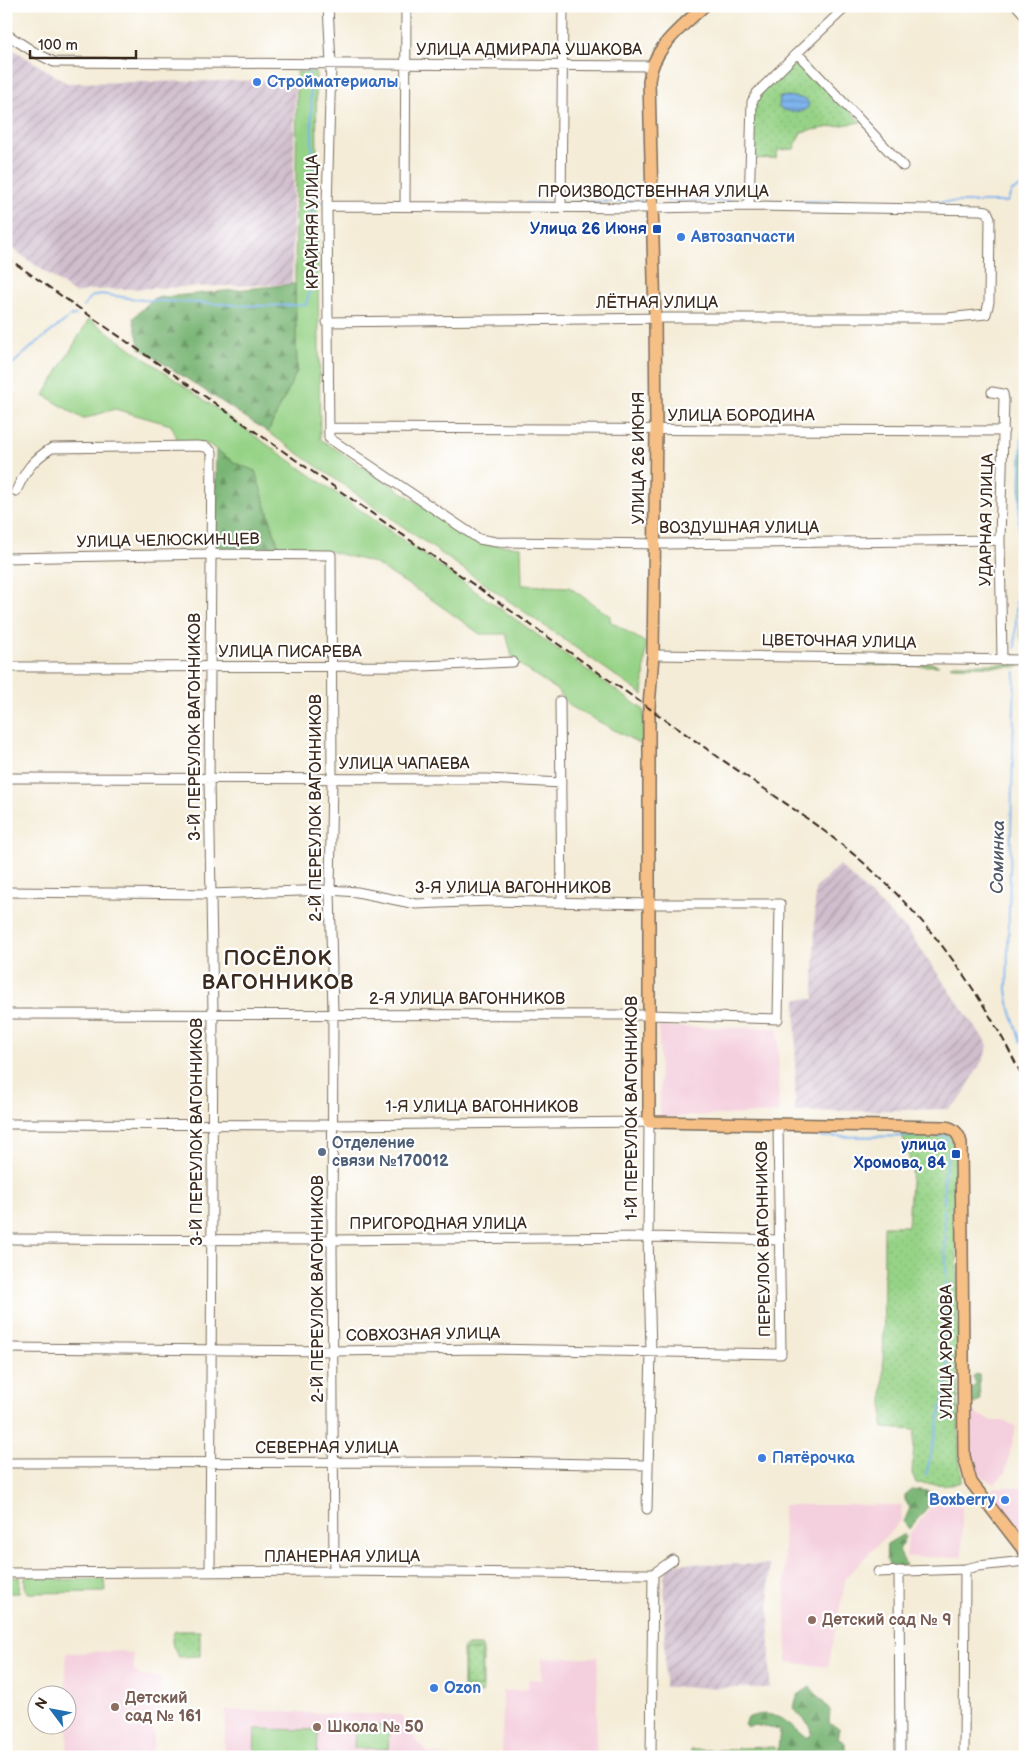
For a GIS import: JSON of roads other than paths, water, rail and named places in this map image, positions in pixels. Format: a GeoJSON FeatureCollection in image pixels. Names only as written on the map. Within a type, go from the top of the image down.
{"type":"FeatureCollection","features":[{"type":"Feature","properties":{"kind":"main road"},"geometry":{"type":"LineString","coordinates":[[652,66],[658,52],[704,6]]}},
{"type":"Feature","properties":{"kind":"main road","name":"УЛИЦА 26 ИЮНЯ"},"geometry":{"type":"LineString","coordinates":[[649,707],[653,654],[656,430],[649,84],[652,66]]}},
{"type":"Feature","properties":{"kind":"main road","name":"1-Й ПЕРЕУЛОК ВАГОННИКОВ"},"geometry":{"type":"LineString","coordinates":[[649,707],[649,1122]]}},
{"type":"Feature","properties":{"kind":"main road","name":"1-Я УЛИЦА ВАГОННИКОВ"},"geometry":{"type":"LineString","coordinates":[[649,1122],[945,1127],[951,1128],[956,1133]]}},
{"type":"Feature","properties":{"kind":"main road","name":"УЛИЦА ХРОМОВА"},"geometry":{"type":"LineString","coordinates":[[956,1133],[961,1143],[964,1456],[971,1482],[1025,1552]]}},
{"type":"Feature","properties":{"kind":"street","name":"КРАЙНЯЯ УЛИЦА"},"geometry":{"type":"LineString","coordinates":[[328,6],[330,64],[327,206],[329,438]]}},
{"type":"Feature","properties":{"kind":"street","name":"УЛИЦА АДМИРАЛА УШАКОВА"},"geometry":{"type":"LineString","coordinates":[[405,206],[406,6]]}},
{"type":"Feature","properties":{"kind":"street"},"geometry":{"type":"LineString","coordinates":[[562,207],[563,6]]}},
{"type":"Feature","properties":{"kind":"street"},"geometry":{"type":"LineString","coordinates":[[750,206],[752,102],[757,93],[847,6]]}},
{"type":"Feature","properties":{"kind":"street"},"geometry":{"type":"LineString","coordinates":[[1017,6],[1025,15]]}},
{"type":"Feature","properties":{"kind":"street","name":"УЛИЦА АДМИРАЛА УШАКОВА"},"geometry":{"type":"LineString","coordinates":[[6,34],[54,62],[652,66]]}},
{"type":"Feature","properties":{"kind":"street"},"geometry":{"type":"LineString","coordinates":[[797,53],[903,166]]}},
{"type":"Feature","properties":{"kind":"street","name":"ПРОИЗВОДСТВЕННАЯ УЛИЦА"},"geometry":{"type":"LineString","coordinates":[[327,206],[653,208],[750,206],[987,211],[990,218],[989,302],[986,314]]}},
{"type":"Feature","properties":{"kind":"street","name":"ЛЁТНАЯ УЛИЦА"},"geometry":{"type":"LineString","coordinates":[[327,322],[655,318],[947,318],[986,314]]}},
{"type":"Feature","properties":{"kind":"street","name":"УДАРНАЯ УЛИЦА"},"geometry":{"type":"LineString","coordinates":[[992,392],[1003,394],[1004,431],[1000,540],[1002,660]]}},
{"type":"Feature","properties":{"kind":"street","name":"УЛИЦА БОРОДИНА"},"geometry":{"type":"LineString","coordinates":[[329,428],[1004,431]]}},
{"type":"Feature","properties":{"kind":"street","name":"ВОЗДУШНАЯ УЛИЦА"},"geometry":{"type":"LineString","coordinates":[[329,438],[478,539],[496,542],[655,543],[1000,540]]}},
{"type":"Feature","properties":{"kind":"street","name":"3-Й ПЕРЕУЛОК ВАГОННИКОВ"},"geometry":{"type":"LineString","coordinates":[[16,491],[27,469],[38,457],[52,448],[197,446],[206,447],[212,452],[209,778],[213,1013],[210,1572]]}},
{"type":"Feature","properties":{"kind":"street","name":"УЛИЦА ЧЕЛЮСКИНЦЕВ"},"geometry":{"type":"LineString","coordinates":[[6,558],[211,554],[331,556]]}},
{"type":"Feature","properties":{"kind":"street","name":"2-Й ПЕРЕУЛОК ВАГОННИКОВ"},"geometry":{"type":"LineString","coordinates":[[331,556],[332,779],[330,890],[333,1013],[334,1572]]}},
{"type":"Feature","properties":{"kind":"street","name":"ЦВЕТОЧНАЯ УЛИЦА"},"geometry":{"type":"LineString","coordinates":[[653,654],[1025,660]]}},
{"type":"Feature","properties":{"kind":"street","name":"УЛИЦА ПИСАРЕВА"},"geometry":{"type":"LineString","coordinates":[[6,667],[423,666],[513,662]]}},
{"type":"Feature","properties":{"kind":"street"},"geometry":{"type":"LineString","coordinates":[[560,701],[562,903]]}},
{"type":"Feature","properties":{"kind":"street","name":"УЛИЦА ЧАПАЕВА"},"geometry":{"type":"LineString","coordinates":[[6,778],[487,779],[561,783]]}},
{"type":"Feature","properties":{"kind":"street","name":"3-Я УЛИЦА ВАГОННИКОВ"},"geometry":{"type":"LineString","coordinates":[[6,892],[210,894],[330,890],[357,892],[416,904],[489,901],[780,904],[778,1019]]}},
{"type":"Feature","properties":{"kind":"street","name":"2-Я УЛИЦА ВАГОННИКОВ"},"geometry":{"type":"LineString","coordinates":[[6,1014],[333,1013],[649,1015],[778,1019]]}},
{"type":"Feature","properties":{"kind":"street","name":"1-Я УЛИЦА ВАГОННИКОВ"},"geometry":{"type":"LineString","coordinates":[[6,1124],[649,1122]]}},
{"type":"Feature","properties":{"kind":"street","name":"1-Й ПЕРЕУЛОК ВАГОННИКОВ"},"geometry":{"type":"LineString","coordinates":[[647,1509],[651,1352],[648,1237],[649,1122]]}},
{"type":"Feature","properties":{"kind":"street","name":"ПЕРЕУЛОК ВАГОННИКОВ"},"geometry":{"type":"LineString","coordinates":[[778,1124],[781,1354]]}},
{"type":"Feature","properties":{"kind":"street","name":"ПРИГОРОДНАЯ УЛИЦА"},"geometry":{"type":"LineString","coordinates":[[6,1239],[211,1238],[332,1240],[648,1237],[780,1240]]}},
{"type":"Feature","properties":{"kind":"street","name":"СОВХОЗНАЯ УЛИЦА"},"geometry":{"type":"LineString","coordinates":[[6,1348],[211,1351],[487,1349],[781,1354]]}},
{"type":"Feature","properties":{"kind":"street","name":"СЕВЕРНАЯ УЛИЦА"},"geometry":{"type":"LineString","coordinates":[[6,1463],[489,1462],[648,1465]]}},
{"type":"Feature","properties":{"kind":"street"},"geometry":{"type":"LineString","coordinates":[[651,1757],[653,1574],[673,1560]]}},
{"type":"Feature","properties":{"kind":"street"},"geometry":{"type":"LineString","coordinates":[[878,1572],[965,1569],[1025,1561]]}},
{"type":"Feature","properties":{"kind":"street"},"geometry":{"type":"LineString","coordinates":[[964,1757],[965,1569]]}},
{"type":"Feature","properties":{"kind":"street"},"geometry":{"type":"LineString","coordinates":[[898,1571],[900,1757]]}},
{"type":"Feature","properties":{"kind":"street","name":"ПЛАНЕРНАЯ УЛИЦА"},"geometry":{"type":"LineString","coordinates":[[6,1573],[334,1572],[653,1574]]}},
{"type":"Feature","properties":{"kind":"water"},"geometry":{"type":"Polygon","coordinates":[[[789,96],[806,99],[809,104],[806,110],[792,112],[779,107],[780,97],[789,96]]]}},
{"type":"Feature","properties":{"kind":"waterway"},"geometry":{"type":"LineString","coordinates":[[83,307],[91,297],[100,294],[143,300],[258,306],[306,305],[310,290],[311,219],[315,179],[308,69]]}},
{"type":"Feature","properties":{"kind":"waterway"},"geometry":{"type":"LineString","coordinates":[[903,202],[1007,202],[1012,191],[1025,185]]}},
{"type":"Feature","properties":{"kind":"waterway","name":"Соминка"},"geometry":{"type":"LineString","coordinates":[[1023,428],[1025,188]]}},
{"type":"Feature","properties":{"kind":"waterway"},"geometry":{"type":"LineString","coordinates":[[564,203],[642,201]]}},
{"type":"Feature","properties":{"kind":"waterway"},"geometry":{"type":"LineString","coordinates":[[666,201],[746,201]]}},
{"type":"Feature","properties":{"kind":"waterway"},"geometry":{"type":"LineString","coordinates":[[752,201],[898,202]]}},
{"type":"Feature","properties":{"kind":"waterway"},"geometry":{"type":"LineString","coordinates":[[313,202],[323,202]]}},
{"type":"Feature","properties":{"kind":"waterway"},"geometry":{"type":"LineString","coordinates":[[336,202],[351,202]]}},
{"type":"Feature","properties":{"kind":"waterway"},"geometry":{"type":"LineString","coordinates":[[526,203],[559,203]]}},
{"type":"Feature","properties":{"kind":"waterway"},"geometry":{"type":"LineString","coordinates":[[6,370],[34,345],[71,316],[76,315]]}},
{"type":"Feature","properties":{"kind":"waterway","name":"Соминка"},"geometry":{"type":"LineString","coordinates":[[1015,648],[1022,439]]}},
{"type":"Feature","properties":{"kind":"waterway","name":"Соминка"},"geometry":{"type":"LineString","coordinates":[[1015,672],[1007,990],[1010,1009],[1021,1042]]}},
{"type":"Feature","properties":{"kind":"waterway"},"geometry":{"type":"LineString","coordinates":[[818,1137],[946,1136],[948,1142]]}},
{"type":"Feature","properties":{"kind":"waterway"},"geometry":{"type":"LineString","coordinates":[[926,1475],[948,1379],[945,1340],[947,1290],[944,1177],[949,1149]]}},
{"type":"Feature","properties":{"kind":"railway"},"geometry":{"type":"LineString","coordinates":[[6,257],[791,807],[847,849],[891,888],[936,938],[975,992],[993,1021],[1025,1082]]}},
{"type":"Feature","properties":{"kind":"place","name":"Стройматериалы"},"geometry":{"type":"Point","coordinates":[257,82]}},
{"type":"Feature","properties":{"kind":"place","name":"Улица 26 Июня"},"geometry":{"type":"Point","coordinates":[657,229]}},
{"type":"Feature","properties":{"kind":"place","name":"Автозапчасти"},"geometry":{"type":"Point","coordinates":[681,237]}},
{"type":"Feature","properties":{"kind":"place","name":"Отделение связи №170012"},"geometry":{"type":"Point","coordinates":[322,1152]}},
{"type":"Feature","properties":{"kind":"place","name":"улица Хромова, 84"},"geometry":{"type":"Point","coordinates":[956,1154]}},
{"type":"Feature","properties":{"kind":"place","name":"Пятёрочка"},"geometry":{"type":"Point","coordinates":[762,1458]}},
{"type":"Feature","properties":{"kind":"place","name":"Boxberry"},"geometry":{"type":"Point","coordinates":[1005,1500]}},
{"type":"Feature","properties":{"kind":"place","name":"Детский сад № 9"},"geometry":{"type":"Point","coordinates":[812,1620]}},
{"type":"Feature","properties":{"kind":"place","name":"Ozon"},"geometry":{"type":"Point","coordinates":[434,1688]}},
{"type":"Feature","properties":{"kind":"place","name":"Детский сад № 161"},"geometry":{"type":"Point","coordinates":[115,1707]}},
{"type":"Feature","properties":{"kind":"place","name":"Школа № 50"},"geometry":{"type":"Point","coordinates":[317,1727]}},
{"type":"Feature","properties":{"kind":"district","name":"ПОСЁЛОК ВАГОННИКОВ"},"geometry":{"type":"Point","coordinates":[278,970]}}]}
